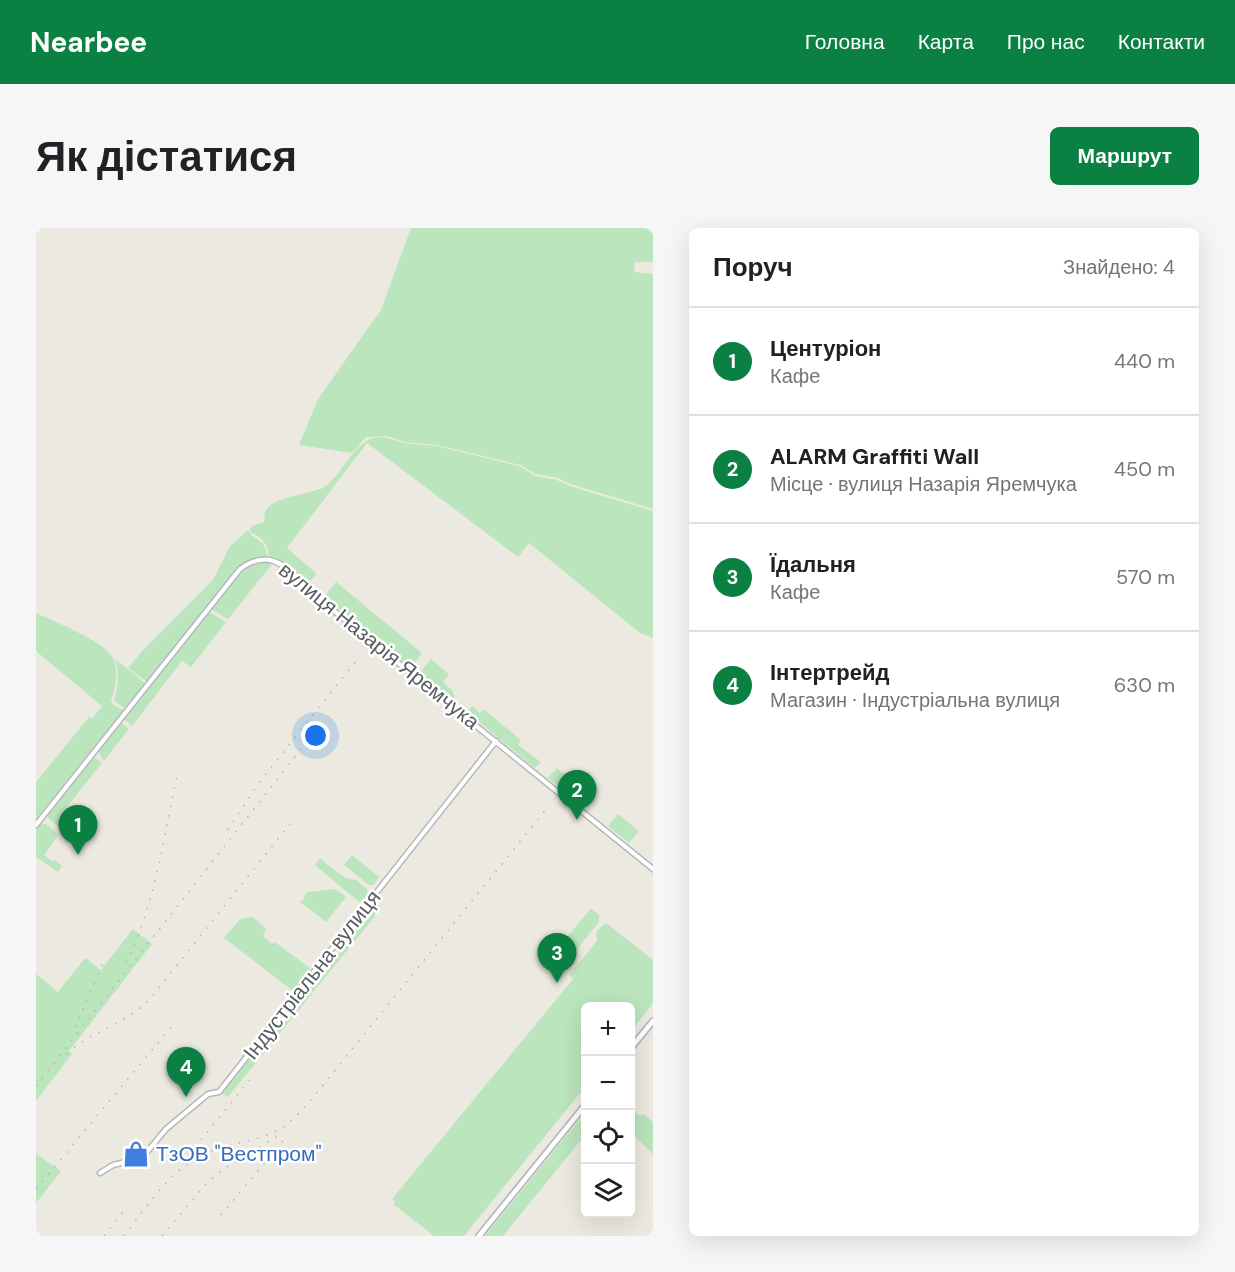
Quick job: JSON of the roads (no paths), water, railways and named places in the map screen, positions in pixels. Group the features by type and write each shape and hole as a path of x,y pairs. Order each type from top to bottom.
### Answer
{"street":[{"name":"вулиця Назарія Яремчука","path":"36,825 240,569 246,564 268,559 284,565 334,611 653,869"},
{"name":"Індустріальна вулиця","path":"100,1173 113,1165 142,1158 165,1129 208,1094 219,1092 496,741"},
{"path":"635,1043 653,1021"},
{"path":"479,1236 581,1109"}],"railway":[{"path":"228,830 258,784 356,661"},
{"path":"36,1086 301,749"},
{"path":"126,962 136,941 151,895 177,775"},
{"path":"124,1236 157,1194 185,1165 216,1149 269,1134 289,1123 298,1114 548,807"},
{"path":"67,1054 149,1000 290,824"},
{"path":"75,1027 104,961"},
{"path":"36,1189 173,1025"},
{"path":"183,1162 253,1076"},
{"path":"162,1236 207,1183 224,1169 281,1134"},
{"path":"221,1215 287,1136"},
{"path":"104,1236 127,1207"}],"place":[{"name":"ALARM Graffiti Wall","path":"577,820"},
{"name":"Центуріон","path":"78,855"},
{"name":"Їдальня","path":"557,983"},
{"name":"Інтертрейд","path":"186,1097"},
{"name":"ТзОВ \"Вестпром\"","path":"136,1154"}]}
